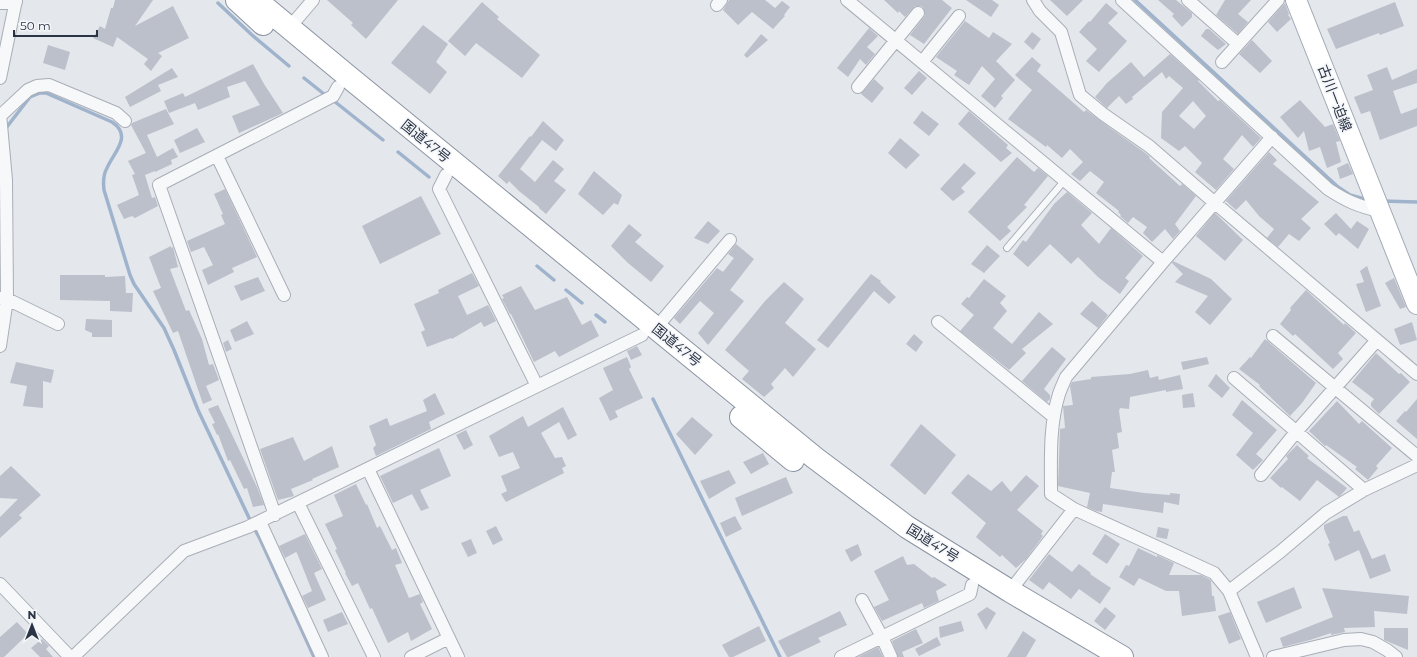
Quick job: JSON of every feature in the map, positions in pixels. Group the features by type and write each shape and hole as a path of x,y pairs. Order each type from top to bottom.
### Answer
{"highway":[{"name":"国道47号","path":"237,0 338,87 446,175 649,332 894,518 1010,591 1122,657"},
{"name":"国道47号","path":"256,0 649,332 768,440 870,519 972,585 1093,657"}],"main road":[{"name":"古川一迫線","path":"1296,0 1417,304"}],"street":[{"path":"289,28 313,0"},
{"path":"848,0 1163,262"},
{"path":"1033,0 1040,11 1061,32 1080,95 1103,114 1149,146 1417,374"},
{"path":"1122,0 1328,188 1342,198 1358,206 1377,205"},
{"path":"1188,0 1238,44"},
{"path":"1222,62 1278,0"},
{"path":"0,3 16,1 0,78"},
{"path":"858,87 918,12"},
{"path":"922,62 959,16"},
{"path":"0,346 3,298 6,180 2,148 1,122 28,90 37,86 49,85 116,113 125,121"},
{"path":"275,515 159,185 333,96 338,87"},
{"path":"1257,657 1229,591 1220,578 1205,568 1074,509 1051,494 1051,459 1054,417 1059,394 1066,376 1272,137"},
{"path":"217,156 284,295"},
{"path":"446,175 439,189 538,386"},
{"path":"74,657 184,551 275,515 649,332 730,240"},
{"path":"3,298 58,324"},
{"path":"938,322 1054,417"},
{"path":"1273,336 1417,456"},
{"path":"1261,475 1334,387 1377,340"},
{"path":"1234,378 1364,490"},
{"path":"1229,591 1326,514 1364,490 1417,465"},
{"path":"368,470 458,657"},
{"path":"298,503 374,657"},
{"path":"1010,591 1074,509"},
{"path":"255,524 322,657"},
{"path":"0,584 70,657"},
{"path":"841,657 970,594 972,585"},
{"path":"862,600 891,657"},
{"path":"411,657 449,638"},
{"path":"1273,657 1344,640 1360,639 1373,642 1396,657"}],"lane":[{"path":"1007,248 1065,180"}],"building":[{"path":"115,0 153,0 135,26 173,6 189,38 158,53 162,56 151,71 144,64 148,59 117,37 113,47 93,38 100,26 105,29"},
{"path":"327,0 398,0 366,39 351,25 353,23"},
{"path":"729,0 765,0 775,8 782,1 790,7 784,15 785,16 773,29 752,12 738,25 723,10"},
{"path":"884,0 942,0 952,8 924,44 910,35 924,17 925,14 923,7 915,6 905,17 899,11 898,13"},
{"path":"966,0 992,0 999,5 991,17"},
{"path":"1050,0 1083,0 1067,16"},
{"path":"1158,0 1176,0 1192,13 1192,17 1182,27 1172,16 1174,14"},
{"path":"1225,0 1251,0 1238,14 1248,22 1238,34 1216,15"},
{"path":"482,2 499,17 497,19 540,55 522,78 476,43 465,56 448,41"},
{"path":"1395,2 1404,26 1380,35 1379,33 1336,49 1327,29"},
{"path":"1106,3 1118,13 1108,23 1127,41 1099,72 1086,61 1097,49 1079,32 1089,21 1090,22"},
{"path":"1285,3 1289,14 1288,15 1291,19 1277,32 1268,22"},
{"path":"965,21 989,38 993,32 1012,44 996,61 1015,80 1001,96 1003,98 995,108 981,96 995,79 982,66 969,85 954,75 957,71 936,57"},
{"path":"423,25 448,44 436,62 447,72 430,94 391,63"},
{"path":"869,28 878,36 867,47 875,54 866,65 860,59 848,77 837,68"},
{"path":"1206,29 1209,29 1226,44 1218,50 1201,36"},
{"path":"1032,32 1041,39 1033,50 1024,42"},
{"path":"761,34 768,40 747,58 744,55"},
{"path":"1252,40 1272,61 1260,73 1239,54"},
{"path":"48,45 70,52 65,70 43,63"},
{"path":"1170,54 1199,80 1198,81 1218,101 1220,100 1261,138 1253,147 1242,135 1223,159 1234,169 1216,190 1195,172 1202,163 1185,146 1179,151 1161,138 1162,112 1183,88 1169,76 1166,79 1162,72 1132,97 1133,99 1126,104 1119,96 1107,108 1095,97 1107,83 1131,62 1144,77","holes":["1193,101 1206,116 1194,129 1179,116"]},
{"path":"1032,57 1041,65 1037,71 1084,112 1086,110 1144,152 1180,186 1182,184 1196,196 1175,224 1180,231 1173,239 1165,229 1152,242 1143,233 1147,227 1133,217 1128,223 1120,216 1119,211 1096,193 1104,182 1090,171 1080,181 1071,174 1083,162 1070,149 1062,158 1047,145 1046,147 1008,119 1032,90 1015,75"},
{"path":"253,64 283,113 239,133 232,116 260,105 245,81 227,87 230,97 198,110 195,103 169,113 164,101 183,93 185,97"},
{"path":"1387,67 1392,80 1417,69 1417,83 1393,91 1401,114 1417,108 1417,126 1380,140 1370,111 1361,114 1354,97 1373,90 1367,75"},
{"path":"172,68 178,77 158,85 161,91 130,107 125,97"},
{"path":"919,71 927,78 912,95 904,88"},
{"path":"874,79 884,88 872,103 861,94"},
{"path":"1300,100 1325,127 1333,124 1340,141 1336,142 1341,162 1327,168 1320,147 1309,151 1304,131 1298,138 1280,117"},
{"path":"166,109 174,124 147,135 157,157 173,148 178,157 171,160 172,164 145,175 152,198 155,197 158,206 135,218 132,216 124,219 117,205 139,195 132,175 135,174 128,161 146,153 131,125 132,123"},
{"path":"922,111 939,124 929,136 913,123"},
{"path":"969,111 1008,145 1006,148 1012,153 1001,162 958,124"},
{"path":"543,121 564,140 556,151 542,140 520,169 535,182 553,160 564,169 554,181 566,190 546,214 509,181 507,184 498,176"},
{"path":"197,128 205,142 180,153 174,140"},
{"path":"900,138 920,155 906,169 888,153"},
{"path":"1269,152 1277,160 1273,164 1319,202 1301,219 1311,228 1299,241 1289,234 1278,247 1267,238 1274,229 1259,216 1246,200 1236,210 1226,201"},
{"path":"1017,157 1034,172 1038,168 1048,176 1024,205 1027,207 1007,227 1011,231 1000,241 968,212"},
{"path":"964,163 976,173 961,188 965,192 953,201 940,189"},
{"path":"1348,163 1353,174 1340,179 1337,168"},
{"path":"594,171 622,195 618,205 614,203 603,215 578,194"},
{"path":"225,189 257,257 232,268 234,272 208,285 202,270 213,265 204,247 191,252 187,241 225,224 221,215 223,214 214,194"},
{"path":"1067,192 1092,213 1081,225 1099,244 1111,228 1143,256 1125,278 1129,281 1120,294 1098,277 1078,257 1071,264 1050,244 1028,267 1013,254 1023,240 1026,242 1054,204"},
{"path":"421,196 441,234 380,264 362,226"},
{"path":"1215,213 1243,240 1225,261 1196,236"},
{"path":"1336,213 1351,229 1357,221 1369,229 1358,249 1339,233 1336,236 1324,224"},
{"path":"708,221 720,231 708,244 694,238"},
{"path":"629,224 642,235 635,242 664,266 651,282 628,263 611,246"},
{"path":"736,244 754,259 730,290 744,301 708,345 698,333 714,313 700,301 680,324 674,318 717,268 723,272 734,258 728,254"},
{"path":"987,245 1000,256 984,273 971,264"},
{"path":"171,246 171,248 173,247 178,267 170,269 186,311 189,310 202,339 209,365 213,364 219,380 206,386 212,400 203,404 178,331 173,333 153,291 161,288 149,257"},
{"path":"1173,261 1211,279 1232,299 1210,325 1195,312 1208,296 1175,282 1183,274 1172,263"},
{"path":"1367,266 1381,306 1366,312 1356,284 1364,282 1360,271"},
{"path":"472,273 479,286 458,296 467,315 488,305 496,321 484,327 481,322 452,339 451,338 427,347 421,332 425,330 414,304 439,293 438,290"},
{"path":"871,274 881,281 880,282 896,297 889,304 874,291 828,348 817,340"},
{"path":"60,275 105,275 105,277 125,276 126,293 133,293 132,312 110,311 110,301 60,300"},
{"path":"258,277 265,291 241,301 234,286"},
{"path":"1394,278 1406,307 1400,309 1385,283"},
{"path":"984,279 1006,296 1000,303 1007,311 993,328 1012,344 1039,312 1053,324 1022,349 1026,353 1009,370 960,331 974,315 961,304 967,297 969,298"},
{"path":"784,282 804,299 785,323 816,349 793,377 785,368 771,384 774,388 764,397 742,379 749,371 725,350 765,301"},
{"path":"521,286 535,310 567,297 582,325 591,320 599,336 559,357 555,351 534,362 511,314 502,299 504,298 502,295"},
{"path":"1306,290 1344,325 1345,323 1356,333 1338,353 1343,359 1333,369 1295,334 1293,336 1280,324 1291,310 1290,308"},
{"path":"1092,301 1108,315 1098,328 1080,314"},
{"path":"86,319 112,320 112,337 92,337 92,333 85,330"},
{"path":"247,321 254,334 235,342 230,330"},
{"path":"1412,322 1417,340 1400,345 1394,329"},
{"path":"914,334 923,342 916,352 906,344"},
{"path":"1265,339 1316,383 1302,403 1290,416 1259,386 1260,385 1239,369 1250,357 1251,358"},
{"path":"228,340 232,349 226,352 223,343"},
{"path":"637,346 642,355 631,360 627,351"},
{"path":"1052,347 1066,359 1044,389 1050,395 1050,399 1047,402 1022,381"},
{"path":"1376,353 1410,382 1379,414 1371,406 1374,399 1352,382"},
{"path":"627,357 631,367 629,369 643,398 615,411 618,417 610,421 599,398 613,390 603,368"},
{"path":"1207,357 1209,364 1183,370 1181,362"},
{"path":"16,362 54,370 51,383 43,381 43,408 23,406 27,386 10,383"},
{"path":"1148,370 1150,378 1158,376 1159,380 1180,375 1183,389 1166,392 1166,390 1130,397 1129,409 1120,408 1119,411 1122,432 1117,433 1119,448 1112,450 1115,472 1112,472 1110,488 1144,493 1170,495 1170,493 1180,494 1179,505 1164,502 1163,513 1103,504 1102,512 1096,511 1087,507 1090,493 1058,486 1060,429 1065,428 1063,406 1073,405 1070,386 1072,382 1091,379 1091,377 1130,374"},
{"path":"1216,374 1230,388 1222,398 1208,386"},
{"path":"435,393 445,414 429,422 431,429 376,456 373,448 376,445 369,426 387,418 390,426 427,411 423,400"},
{"path":"1193,393 1195,407 1183,408 1182,395"},
{"path":"1417,399 1417,439 1396,421"},
{"path":"1242,400 1277,430 1256,454 1263,460 1253,470 1236,455 1253,433 1232,415"},
{"path":"1337,401 1359,424 1362,421 1392,448 1376,466 1378,468 1368,480 1355,469 1357,467 1326,445 1325,446 1309,431"},
{"path":"218,405 264,505 253,507 247,488 244,489 230,460 228,461 218,434 217,435 212,424 215,423 208,409"},
{"path":"563,407 577,435 568,440 559,422 541,433 555,458 562,457 566,466 562,468 564,473 506,502 501,494 507,491 501,476 520,468 513,452 499,457 489,436 523,416 528,427"},
{"path":"692,417 713,435 695,455 676,434"},
{"path":"921,424 956,455 925,495 890,465"},
{"path":"466,430 473,445 464,450 456,435"},
{"path":"293,437 304,461 332,446 339,467 291,489 294,496 278,500 260,449"},
{"path":"1297,445 1309,456 1307,458 1347,488 1339,497 1317,480 1300,501 1282,487 1281,488 1270,478 1288,459 1286,456"},
{"path":"439,448 451,476 420,490 429,508 421,511 412,494 393,503 380,476"},
{"path":"763,453 769,464 751,474 743,462"},
{"path":"11,466 41,495 19,515 22,518 0,538 0,517 18,499 0,498 0,476"},
{"path":"729,470 736,483 709,499 700,481"},
{"path":"968,474 991,491 1002,481 1011,492 1026,475 1039,486 1017,510 1043,531 1041,534 1043,536 1026,559 1016,568 1002,555 1000,557 976,537 986,523 951,493"},
{"path":"786,477 793,493 742,516 735,498"},
{"path":"356,484 366,505 367,504 377,528 380,526 392,550 396,548 402,563 395,565 409,598 420,594 423,602 420,604 432,629 411,641 408,632 388,643 372,608 370,609 358,583 352,586 345,573 335,550 337,549 325,524 343,516 334,495"},
{"path":"735,516 742,529 726,537 720,523"},
{"path":"1343,516 1347,516 1354,532 1359,530 1372,559 1385,554 1391,571 1370,579 1359,550 1335,561 1328,544 1330,543 1324,529 1324,525"},
{"path":"496,526 503,540 493,545 486,531"},
{"path":"1158,527 1169,529 1167,539 1156,537"},
{"path":"305,534 322,569 314,573 326,600 308,608 302,596 312,591 297,553 296,552 285,558 279,546"},
{"path":"1105,534 1120,544 1107,564 1092,554"},
{"path":"471,539 477,553 468,557 461,543"},
{"path":"858,544 862,555 851,562 845,550"},
{"path":"1138,548 1174,563 1169,575 1201,575 1209,579 1211,581 1212,596 1214,596 1216,611 1182,616 1179,591 1166,591 1139,578 1134,586 1119,577 1126,565 1129,566"},
{"path":"1049,554 1072,572 1079,564 1091,573 1090,574 1111,588 1100,604 1079,589 1071,599 1049,582 1043,590 1029,580"},
{"path":"903,556 907,565 914,564 932,578 934,577 947,585 936,591 939,601 924,608 922,603 882,621 874,607 889,600 874,571"},
{"path":"1294,587 1302,608 1266,623 1257,602"},
{"path":"1322,588 1409,596 1407,614 1374,611 1375,627 1344,628 1345,632 1331,635 1331,633 1283,647 1280,638 1333,617"},
{"path":"987,607 996,613 986,630 977,614"},
{"path":"1105,607 1116,616 1105,630 1094,621"},
{"path":"840,611 847,625 818,638 821,642 787,657 778,641"},
{"path":"342,612 348,624 328,632 323,620"},
{"path":"1230,612 1241,639 1229,644 1218,616"},
{"path":"961,621 964,631 940,638 939,627"},
{"path":"17,622 28,634 4,657 0,657 0,637"},
{"path":"759,626 766,641 733,657 729,657 722,645"},
{"path":"1384,628 1408,628 1408,650 1384,640"},
{"path":"916,629 923,643 902,652 904,657 898,657 892,641"},
{"path":"1023,631 1036,640 1026,657 1007,657"},
{"path":"937,637 941,645 919,656 915,649"},
{"path":"42,639 49,646 46,649 53,657 40,657 31,648"},
{"path":"878,647 883,657 858,657"}],"waterway":[{"path":"1135,0 1338,187 1350,195 1368,200"},
{"path":"218,3 252,35 289,66"},
{"path":"304,78 324,94"},
{"path":"3,128 6,128 30,97 40,93 46,93 112,122 118,127 121,133 120,144 105,173 104,190 130,275 134,284 164,328 198,410 260,539 314,657"},
{"path":"334,101 383,140"},
{"path":"398,152 429,177"},
{"path":"1382,201 1417,202"},
{"path":"537,266 554,280"},
{"path":"566,290 582,303"},
{"path":"596,315 605,322"},
{"path":"653,399 780,657"}]}
